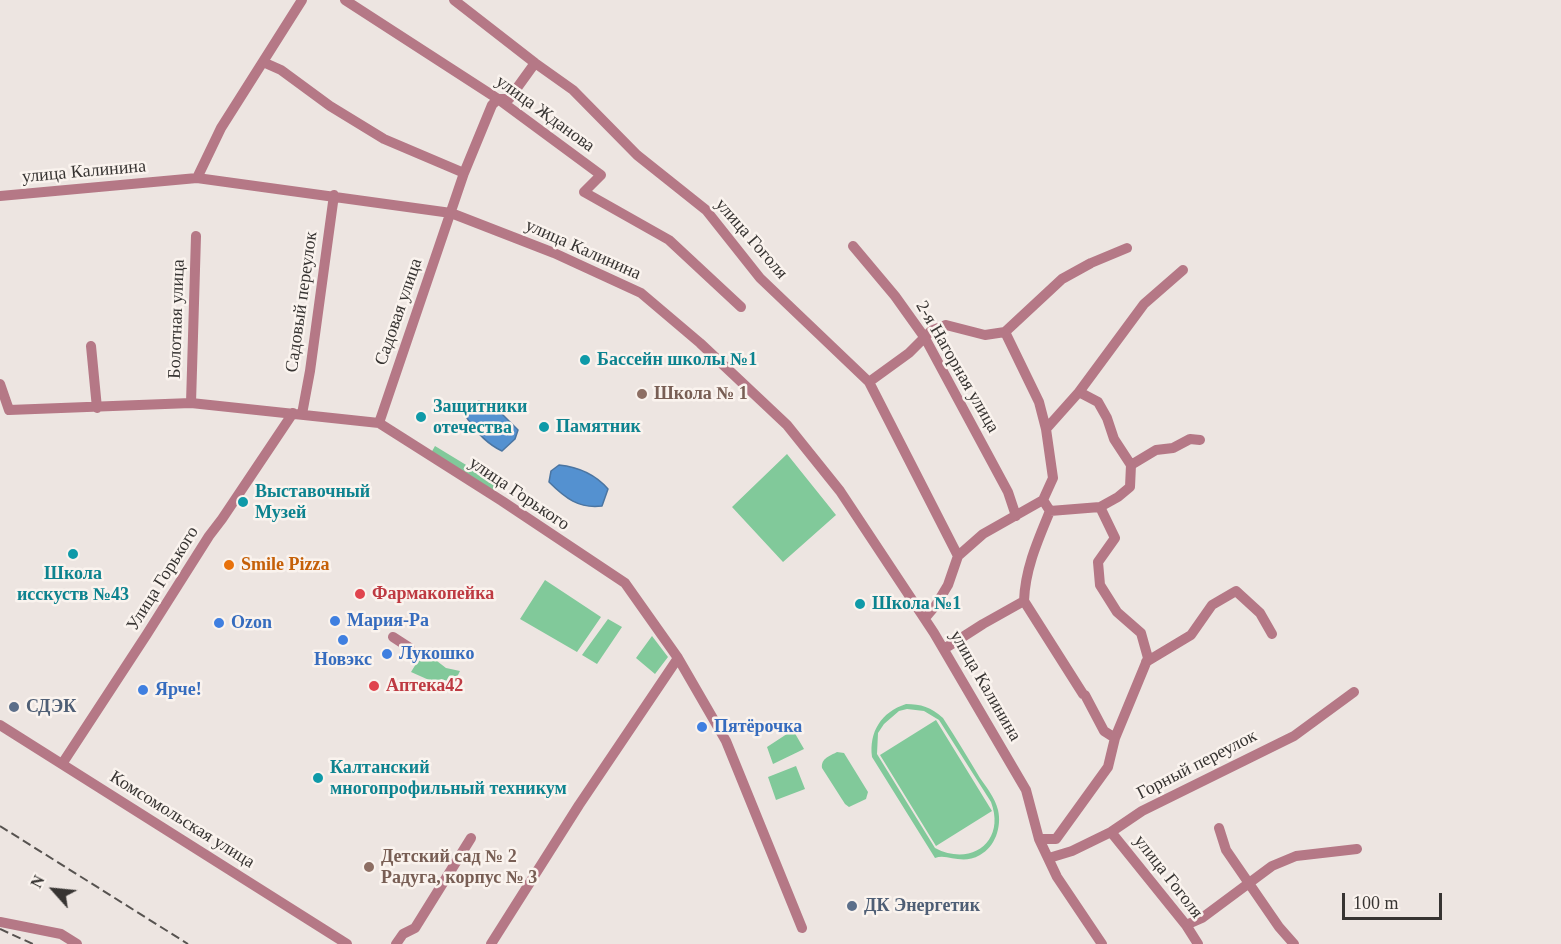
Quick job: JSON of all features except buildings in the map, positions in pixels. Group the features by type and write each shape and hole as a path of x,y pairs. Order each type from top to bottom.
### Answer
{"street":[{"path":"197,178 221,128 302,0"},
{"name":"улица Жданова","path":"345,0 498,99 601,175 584,192 669,240 741,307"},
{"name":"улица Гоголя","path":"454,0 573,90 637,155 706,210 760,278 869,382 958,556"},
{"path":"262,62 281,70 330,106 384,139 464,173"},
{"path":"498,99 509,99 535,63"},
{"name":"Садовая улица","path":"379,423 464,173 492,105 498,99"},
{"name":"улица Калинина","path":"0,196 197,178 334,195 451,213 554,253 641,293 700,343 794,434 840,491 925,618 1026,790 1039,839 1056,877 1102,944"},
{"name":"Садовый переулок","path":"297,413 315,338 334,195"},
{"name":"Болотная улица","path":"191,403 196,236"},
{"name":"2-я Нагорная улица","path":"853,246 895,296 925,338 1008,492 1016,516"},
{"path":"869,382 909,353 931,331 946,325 985,335 1005,332 1062,279 1091,263 1127,248"},
{"path":"1046,429 1079,392 1144,304 1184,270"},
{"path":"925,618 948,585 958,556 983,534 1043,500 1053,478 1046,429 1039,402 1005,332"},
{"path":"91,345 97,408"},
{"name":"улица Горького","path":"0,384 9,410 191,403 379,423 625,583 678,658 726,741 802,928"},
{"path":"1050,511 1100,507 1130,487 1131,465 1114,439 1107,418 1098,402 1079,392"},
{"name":"Улица Горького","path":"62,764 209,536 297,413"},
{"path":"1131,465 1156,450 1173,448 1190,439 1200,440"},
{"path":"1043,500 1050,511"},
{"path":"1039,839 1056,839 1108,767 1114,738 1148,658 1141,633 1117,612 1100,585 1098,561 1115,538 1100,507"},
{"path":"1050,511 1033,554 1025,584 1024,601 1084,694 1104,731 1114,738"},
{"path":"1146,662 1191,635 1212,605 1236,591 1260,613 1272,634"},
{"path":"944,649 982,624 1024,601"},
{"path":"393,637 410,648"},
{"path":"490,944 579,805 678,658"},
{"name":"Горный переулок","path":"1049,858 1072,851 1111,832 1142,811 1294,736 1354,692"},
{"name":"Комсомольская улица","path":"0,725 346,944"},
{"path":"1219,828 1226,850 1293,944"},
{"name":"улица Гоголя","path":"1111,832 1186,925 1198,944"},
{"path":"396,944 403,934 415,928 471,838"},
{"path":"1186,925 1202,918 1272,866 1296,856 1357,849"},
{"path":"0,922 61,934 77,944"}],"green space":[{"path":"435,446 499,485 494,492 431,453"},
{"path":"787,454 836,515 783,562 732,507"},
{"path":"545,580 601,617 577,652 520,619"},
{"path":"608,619 622,627 597,664 582,655"},
{"path":"652,636 668,657 655,674 636,658"},
{"path":"424,651 446,668 460,671 454,683 441,679 438,684 411,672"},
{"path":"906,704 921,706 934,711 943,718 993,797 999,816 998,830 990,847 980,855 967,859 935,858 872,757 875,731 883,718","holes":["907,709 924,711 939,720 991,802 994,829 982,847 972,852 948,853 935,848 877,754 878,733 884,724 899,711"]},
{"path":"936,720 992,811 936,846 880,755"},
{"path":"793,730 804,749 773,764 767,747"},
{"path":"837,752 844,753 868,792 866,799 849,807 822,768 824,760"},
{"path":"796,766 805,789 776,800 768,777"}],"water":[{"path":"478,401 492,404 518,430 515,439 502,451 482,437 467,418 470,407"},
{"path":"559,465 573,467 598,479 608,489 602,506 579,504 555,488 549,482 551,471"}],"railway":[{"path":"0,826 188,944"},
{"path":"0,929 33,944"}],"place":[{"name":"Бассейн школы №1","path":"585,360"},
{"name":"Школа № 1","path":"642,394"},
{"name":"Защитники отечества","path":"421,417"},
{"name":"Памятник","path":"544,427"},
{"name":"Выставочный Музей","path":"243,502"},
{"name":"Школа исскуств №43","path":"73,554"},
{"name":"Smile Pizza","path":"229,565"},
{"name":"Фармакопейка","path":"360,594"},
{"name":"Школа №1","path":"860,604"},
{"name":"Мария-Ра","path":"335,621"},
{"name":"Ozon","path":"219,623"},
{"name":"Новэкс","path":"343,640"},
{"name":"Лукошко","path":"387,654"},
{"name":"Аптека42","path":"374,686"},
{"name":"Ярче!","path":"143,690"},
{"name":"СДЭК","path":"14,707"},
{"name":"Пятёрочка","path":"702,727"},
{"name":"Калтанский многопрофильный техникум","path":"318,778"},
{"name":"Детский сад № 2 Радуга, корпус № 3","path":"369,867"},
{"name":"ДК Энергетик","path":"852,906"}]}
